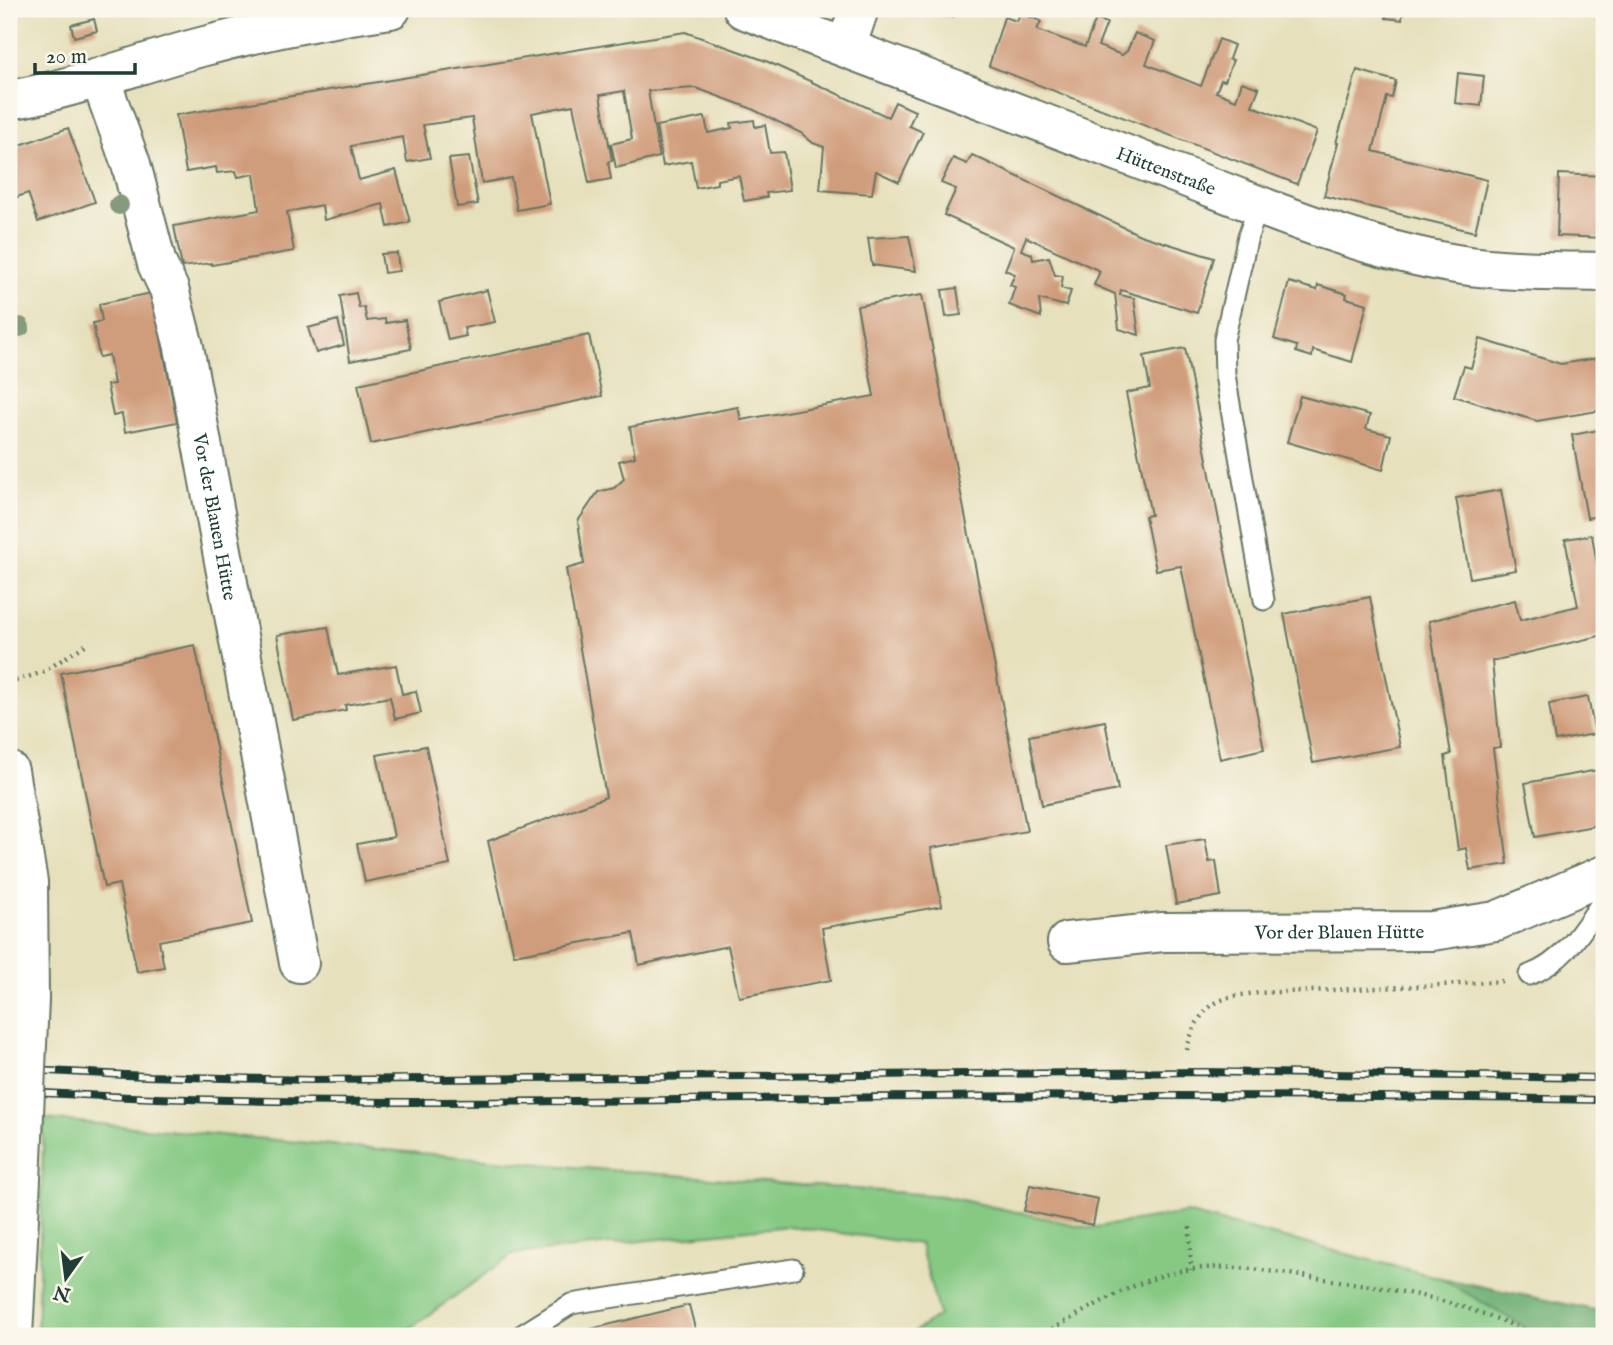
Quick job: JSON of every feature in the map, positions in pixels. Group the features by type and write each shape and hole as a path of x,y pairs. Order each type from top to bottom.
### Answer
{"street":[{"path":"9,100 100,78 198,47 269,19 391,9"},
{"name":"Hüttenstraße","path":"743,9 1259,205 1363,240 1438,261 1488,268 1604,272"},
{"path":"846,47 859,9"},
{"name":"Vor der Blauen Hütte","path":"100,78 131,164 157,264 169,289 184,346 299,963"},
{"path":"9,771 28,882 29,999 13,1336"},
{"name":"Vor der Blauen Hütte","path":"1067,942 1163,932 1432,931 1504,918 1604,875"}],"lane":[{"path":"1259,205 1248,236 1224,341 1225,375 1264,600"},
{"path":"1529,975 1563,956 1604,899"},
{"path":"520,1336 571,1304 793,1269"}],"path":[{"path":"9,682 43,672 88,643"},
{"path":"1187,1050 1192,1034 1203,1015 1214,1004 1230,998 1489,982 1529,975"},
{"path":"1190,1227 1191,1270"},
{"path":"1040,1336 1135,1286 1191,1270 1221,1268 1269,1271 1403,1293 1474,1310 1540,1336"}],"green space":[{"path":"44,1119 585,1168 943,1196 1090,1228 1186,1213 1441,1278 1540,1336 908,1336 939,1315 920,1244 789,1226 514,1254 399,1336 37,1336"},
{"path":"1441,1278 1604,1312 1604,1336 1540,1336"}],"building":[{"path":"898,9 953,9 953,17 898,13"},
{"path":"1358,9 1403,9 1402,20 1386,18 1386,14 1358,14"},
{"path":"1020,13 1041,21 1037,30 1085,47 1096,19 1107,23 1098,46 1122,55 1127,51 1135,33 1155,41 1146,64 1201,86 1219,39 1234,45 1229,59 1233,60 1225,81 1221,80 1216,92 1236,100 1242,82 1259,88 1252,106 1317,131 1297,184 989,66 1004,17 1017,21"},
{"path":"94,19 97,31 74,37 71,25"},
{"path":"685,32 766,61 888,117 895,102 915,111 909,126 923,132 899,182 876,171 872,194 820,190 824,147 750,108 696,88 648,91 659,157 616,168 611,144 632,139 624,91 600,95 612,160 608,162 611,179 589,183 573,105 532,113 550,204 517,210 511,178 482,183 472,118 423,125 430,158 407,162 403,137 351,146 359,180 396,170 410,222 388,227 383,204 324,220 322,205 287,212 294,251 212,265 182,267 174,226 259,210 254,174 238,177 236,171 217,173 216,167 186,172 176,115"},
{"path":"1357,70 1396,81 1392,98 1387,97 1373,151 1487,180 1475,232 1324,196"},
{"path":"1458,73 1484,76 1481,106 1455,103"},
{"path":"705,117 708,133 732,128 731,123 754,120 755,127 765,125 770,153 784,152 790,190 766,193 767,197 744,201 739,176 696,188 691,161 663,166 656,126"},
{"path":"68,128 95,202 38,222 28,193 9,200 9,149"},
{"path":"972,155 1140,235 1214,258 1197,313 1121,290 1120,295 1134,298 1139,335 1119,329 1115,294 1094,285 1100,271 1026,237 1021,250 1032,254 1033,260 1049,257 1055,275 1063,276 1061,288 1071,291 1066,306 1039,299 1041,317 1009,305 1015,287 1010,285 1015,274 1005,270 1014,247 944,215 956,189 941,183 953,158 967,164"},
{"path":"469,157 478,204 457,207 449,159"},
{"path":"1559,174 1604,176 1604,238 1557,236"},
{"path":"909,236 916,271 872,265 868,238"},
{"path":"397,253 399,271 384,273 381,254"},
{"path":"1289,282 1317,290 1318,285 1367,304 1352,362 1313,350 1312,357 1296,352 1297,346 1274,339"},
{"path":"957,288 961,315 946,317 942,290"},
{"path":"487,290 495,322 464,328 466,336 448,340 439,302"},
{"path":"152,293 177,422 125,432 122,414 113,416 107,385 114,384 109,355 99,357 93,323 102,321 99,304"},
{"path":"356,293 359,308 364,307 367,321 385,319 386,323 405,320 411,349 350,361 340,296"},
{"path":"922,295 1027,831 931,848 942,906 822,928 831,980 739,997 728,946 639,965 633,933 514,955 488,841 606,797 566,569 584,564 578,521 598,492 614,488 624,479 619,461 635,457 630,427 738,407 741,420 874,396 857,306"},
{"path":"338,320 344,345 316,353 308,328"},
{"path":"589,335 602,396 371,444 358,384"},
{"path":"1480,339 1561,364 1604,357 1604,410 1537,421 1454,396 1464,366 1471,368"},
{"path":"1185,348 1264,749 1220,759 1181,566 1156,570 1145,516 1151,515 1126,393 1150,388 1144,356"},
{"path":"1300,396 1370,415 1366,429 1391,435 1383,470 1287,442"},
{"path":"1604,429 1604,515 1587,518 1572,435"},
{"path":"1501,490 1516,570 1470,578 1456,498"},
{"path":"1592,535 1604,604 1604,635 1492,661 1500,747 1493,748 1508,864 1470,870 1466,848 1458,850 1445,756 1451,754 1429,621 1515,600 1520,620 1578,606 1565,539"},
{"path":"1370,597 1400,747 1313,763 1284,614"},
{"path":"328,627 338,675 396,665 402,694 416,691 421,713 395,719 390,697 345,705 346,710 293,720 277,635"},
{"path":"195,645 252,923 159,941 164,967 137,972 119,884 104,887 61,673"},
{"path":"1588,697 1595,734 1555,741 1549,704"},
{"path":"1105,721 1118,790 1042,805 1029,736"},
{"path":"426,746 450,865 365,882 357,844 394,837 377,755"},
{"path":"1604,769 1604,824 1535,837 1525,783"},
{"path":"1205,839 1209,862 1216,861 1221,896 1176,904 1166,845"},
{"path":"1030,1185 1098,1199 1093,1225 1024,1211"},
{"path":"689,1305 697,1336 593,1336 591,1329"}],"railway":[{"path":"9,1069 310,1080 1203,1072 1604,1078"},
{"path":"9,1091 213,1100 315,1101 520,1102 1118,1096 1604,1100"}]}
